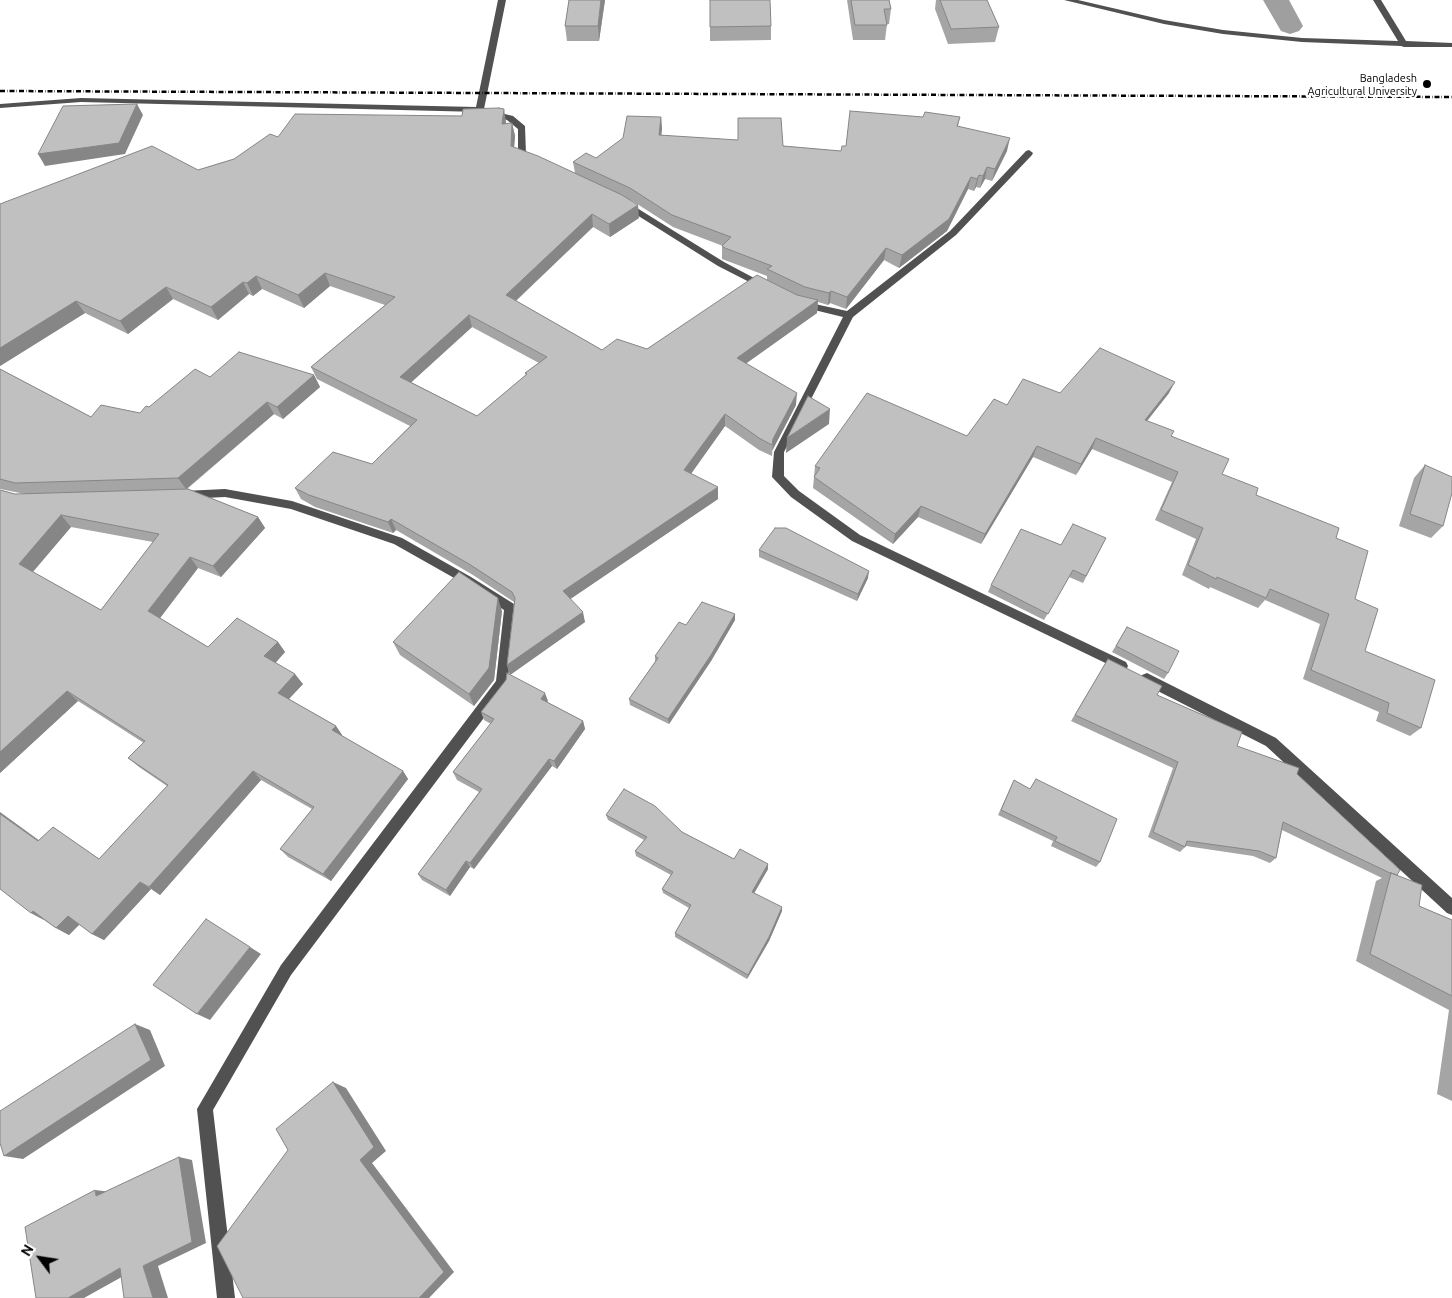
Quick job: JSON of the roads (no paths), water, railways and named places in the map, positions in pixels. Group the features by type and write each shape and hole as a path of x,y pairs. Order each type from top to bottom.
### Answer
{"street":[{"path":"480,110 502,0"},
{"path":"1068,0 1164,22 1223,32 1302,40 1404,45 1452,45"},
{"path":"1377,0 1404,45"},
{"path":"0,106 81,100 480,110 510,118 522,128 522,155 547,168"},
{"path":"1029,153 953,233 849,315 779,452 778,478 795,494 856,538 1134,672 1271,742 1452,908"},
{"path":"610,196 627,204 721,264 774,291"},
{"path":"792,300 800,304 849,315"},
{"path":"168,496 225,493 292,505 398,542 466,580 510,608 502,682 286,970 205,1109 226,1298"}],"waterway":[{"path":"1276,0 1290,26"}],"railway":[{"path":"0,91 1452,97"}],"place":[{"name":"Bangladesh Agricultural University","path":"1427,84"}]}
